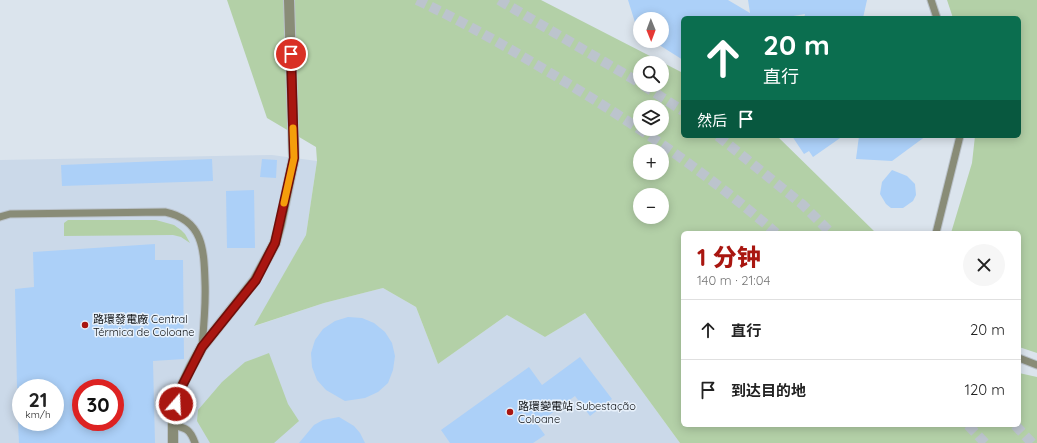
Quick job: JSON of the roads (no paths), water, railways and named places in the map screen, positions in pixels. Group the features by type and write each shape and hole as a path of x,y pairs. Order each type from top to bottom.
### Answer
{"street":[{"path":"173,443 173,417 180,390 202,347 256,280 275,243 280,225 294,158 289,0"}],"lane":[{"path":"931,0 936,16"},
{"path":"936,231 960,138"},
{"path":"0,217 10,214 165,212 186,220 199,236 204,249 206,306 202,347"},
{"path":"1021,359 1037,365"},
{"path":"173,425 186,428 192,435 195,443"}],"tunnel":[{"path":"417,0 499,43 607,108 694,167 774,231"},
{"path":"499,0 633,79"},
{"path":"654,92 681,110"},
{"path":"720,138 803,205 829,231"},
{"path":"970,427 985,443"},
{"path":"1017,427 1032,443"}],"place":[{"name":"路環發電廠 Central Térmica de Coloane","path":"85,325"},
{"name":"路環變電站 Subestação Coloane","path":"510,412"}]}
